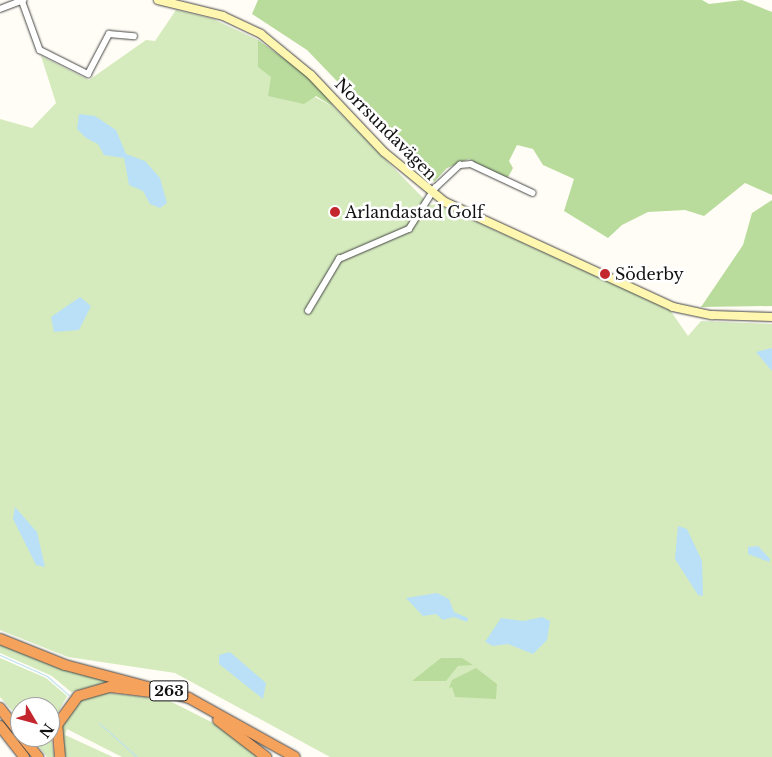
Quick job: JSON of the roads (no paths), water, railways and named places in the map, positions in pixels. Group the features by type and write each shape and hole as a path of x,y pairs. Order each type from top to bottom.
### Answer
{"highway":[{"name":"263","path":"0,639 65,665 169,691 225,716 295,757"},
{"path":"60,757 56,735 64,711 87,691 110,687 156,694 203,711 266,757"},
{"path":"0,708 10,721"},
{"path":"225,716 275,757"},
{"path":"0,726 24,757"},
{"path":"30,747 38,757"}],"street":[{"name":"Norrsundavägen","path":"158,0 223,16 261,34 311,75 384,152 433,194 515,237 673,307 712,315 772,317"},
{"path":"0,9 23,1 40,50 88,74 109,34 134,36"},
{"path":"308,311 339,259 397,238 416,221 448,173 471,164 533,193"}],"water":[{"path":"79,114 95,116 116,130 126,154 145,161 160,178 167,203 160,208 150,204 143,191 129,185 124,158 104,155 98,144 86,138 77,129"},
{"path":"80,297 91,306 79,330 54,332 51,317"},
{"path":"772,348 772,371 756,352"},
{"path":"15,507 37,532 45,567 36,565 13,519"},
{"path":"678,526 687,529 702,561 703,596 698,595 675,559"},
{"path":"758,546 770,559 769,562 748,554 748,547"},
{"path":"437,593 449,599 454,612 468,618 467,622 454,617 443,620 436,614 423,616 406,598"},
{"path":"542,617 550,621 547,640 533,654 508,644 493,646 485,642 501,618 524,621"},
{"path":"230,652 266,683 263,699 219,664 219,655"}],"waterway":[{"path":"0,655 47,676 69,695"},
{"path":"99,723 137,757"}],"place":[{"name":"Arlandastad Golf","path":"335,212"},
{"name":"Söderby","path":"605,274"}]}
